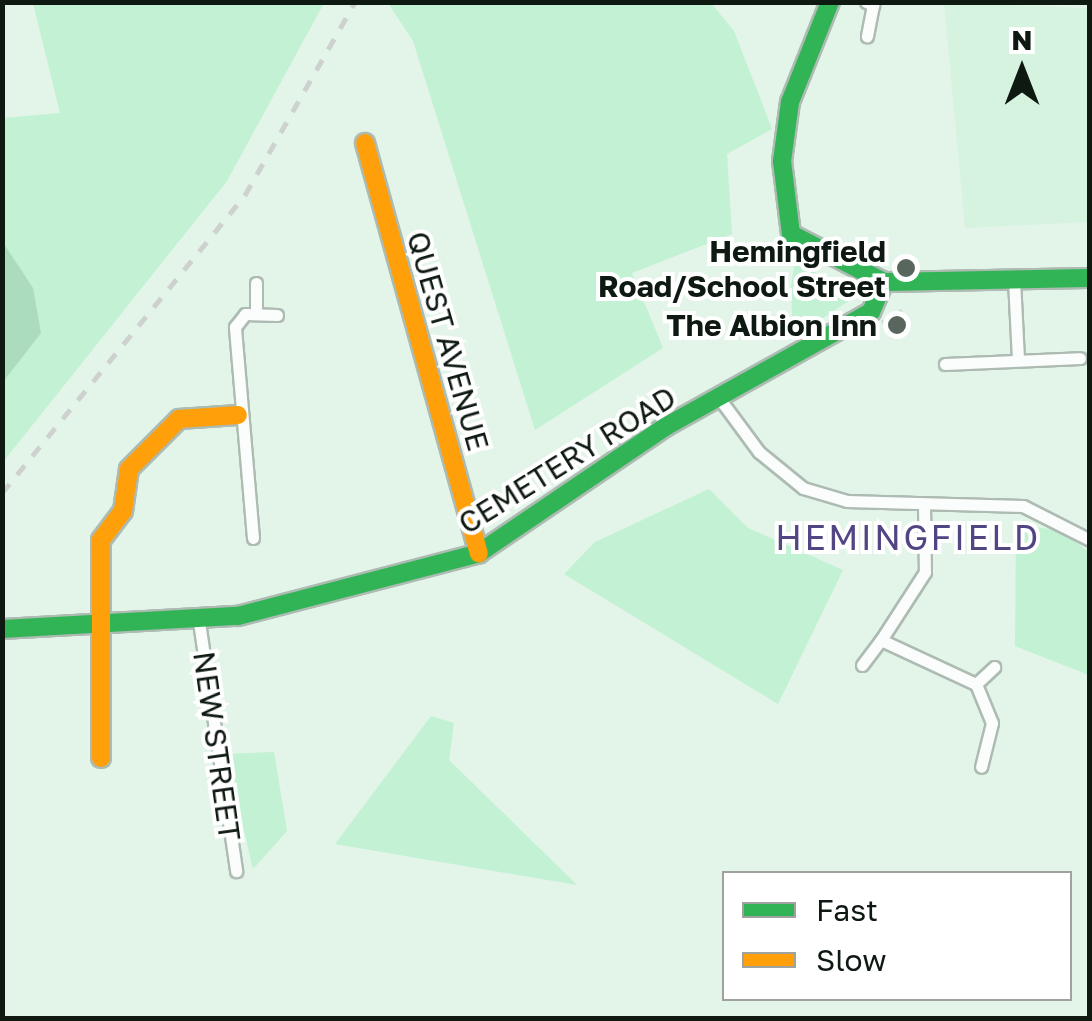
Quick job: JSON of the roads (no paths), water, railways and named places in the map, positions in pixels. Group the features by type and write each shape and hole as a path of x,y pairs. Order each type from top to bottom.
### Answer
{"street":[{"path":"830,2 790,102 782,161 791,234 884,282 1090,278"},
{"path":"866,2 873,5 866,36"},
{"name":"QUEST AVENUE","path":"365,144 478,552"},
{"path":"1014,280 1018,360"},
{"name":"CEMETERY ROAD","path":"2,629 100,622 199,622 308,601 478,552 719,398 871,312 884,282"},
{"path":"256,283 256,314"},
{"path":"254,538 238,415 235,327 239,316 277,314"},
{"path":"946,364 1080,358"},
{"path":"719,398 759,452 803,488 847,502 1023,506 1090,540"},
{"path":"101,758 101,540 123,512 129,469 179,419 238,415"},
{"path":"862,665 926,572 924,504"},
{"name":"NEW STREET","path":"199,622 236,871"},
{"path":"880,640 976,684 987,706 992,732 981,766"},
{"path":"976,684 994,667"}],"railway":[{"path":"2,493 245,195 355,2"}],"place":[{"name":"Hemingfield Road/School Street","path":"906,268"},
{"name":"The Albion Inn","path":"897,325"}],"district":[{"name":"HEMINGFIELD","path":"908,537"}]}
